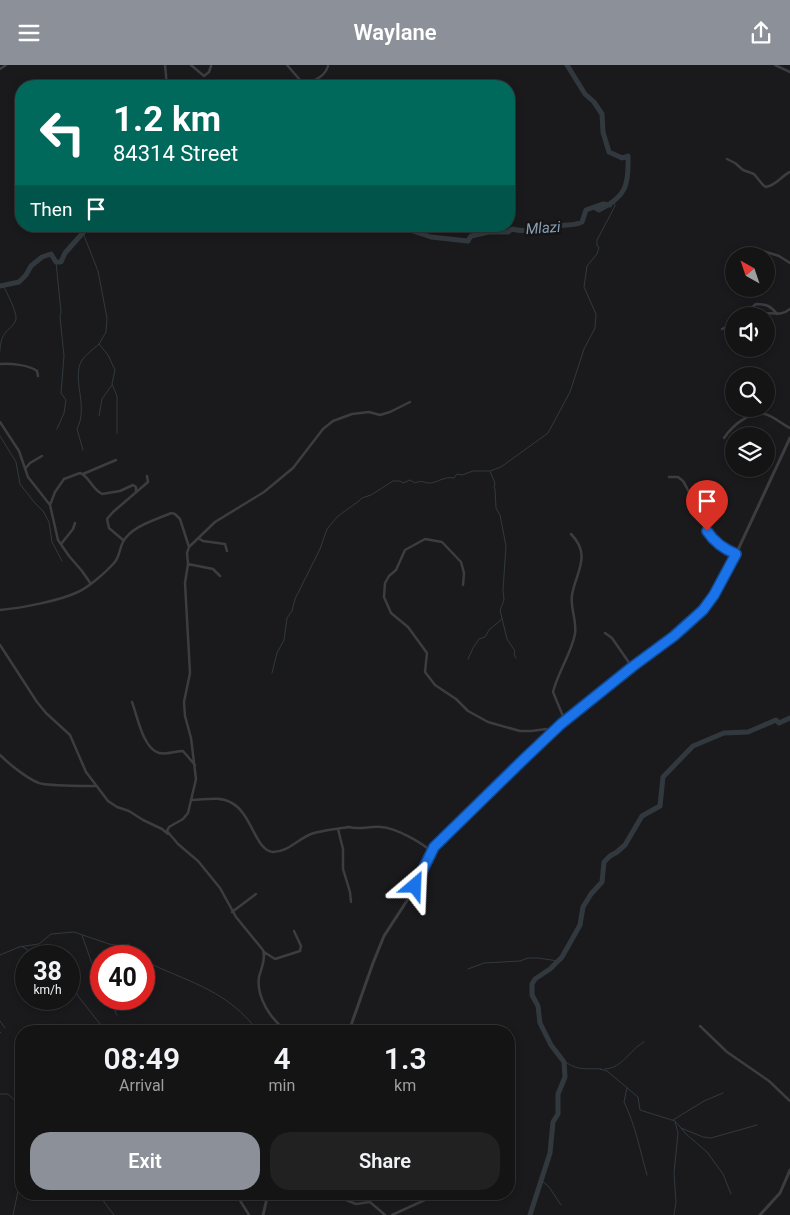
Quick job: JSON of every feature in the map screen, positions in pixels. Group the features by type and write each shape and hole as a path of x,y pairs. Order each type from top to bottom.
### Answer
{"street":[{"path":"0,69 6,65"},
{"path":"165,65 166,80"},
{"path":"191,65 204,76 212,66"},
{"path":"286,65 300,80"},
{"path":"775,65 790,72"},
{"path":"314,80 326,72 328,66"},
{"path":"727,159 743,170 754,174 766,187 775,184 790,172"},
{"path":"775,256 790,263"},
{"path":"752,307 756,304 765,304 770,307"},
{"path":"775,312 777,314 785,313 790,309"},
{"path":"0,364 10,363 31,367 37,371 38,375"},
{"path":"169,835 168,829 185,818 192,800 196,779 184,702 190,673 185,583 189,547 215,522 264,492 293,468 323,429 333,421 352,414 369,412 380,415 410,402"},
{"path":"724,438 731,427 758,414 764,414 790,429"},
{"path":"0,422 19,451 28,477 50,505 55,531 61,545 91,584"},
{"path":"352,1025 384,936 410,897 432,852 439,842 565,721 674,636 703,610 714,595 736,554 790,438"},
{"path":"25,469 29,464 42,456"},
{"path":"50,505 55,492 64,479 83,474 116,460"},
{"path":"83,474 93,487 102,494 120,491 133,485 136,487 136,492"},
{"path":"123,540 109,528 107,519 148,482 147,476"},
{"path":"669,477 678,477 684,481 711,537 727,550 736,554"},
{"path":"0,609 16,608 76,593 91,584 115,563 123,540 136,529 174,513 180,519 189,547"},
{"path":"61,545 73,529 75,523"},
{"path":"565,721 553,692 575,632 572,599 574,586 580,571 582,552 571,534"},
{"path":"198,538 203,541 225,544 227,551"},
{"path":"463,585 464,573 461,562 442,542 425,539 408,547 403,552 396,569 385,583 384,597 391,613 408,627 427,653 425,672 435,685 459,701 468,711 491,723 528,732 544,728 552,733"},
{"path":"188,564 213,569 220,576"},
{"path":"606,633 612,638 632,667"},
{"path":"0,645 37,702 70,735 82,765 95,786 108,801 116,807 129,811 162,829 198,861 220,888 232,912 264,952 275,959 300,951 301,946 294,931"},
{"path":"132,702 148,745 159,753 168,754 183,751 194,765"},
{"path":"0,755 16,769 40,783 95,786"},
{"path":"192,800 223,799 233,803 248,819 262,847 271,852 286,849 312,834 349,827 387,828 421,843 432,852"},
{"path":"338,829 343,849 343,869 351,902"},
{"path":"232,912 256,894"},
{"path":"264,952 259,980 259,995 280,1025"},
{"path":"700,1026 727,1052 769,1081 790,1101"},
{"path":"760,1215 780,1193 790,1170"},
{"path":"240,1200 250,1215"},
{"path":"263,1215 267,1200"},
{"path":"346,1200 356,1204 365,1201 372,1203 385,1215"},
{"path":"392,1215 425,1200"}],"waterway":[{"name":"Mlazi","path":"515,230 528,230 578,224 582,222 586,210 594,207 599,210 615,200 624,189 628,175 628,156 622,158 609,152 603,132 602,114 594,102 585,94 567,65"},
{"path":"516,658 515,651 507,639 500,610 504,600 506,546 500,515 496,508 495,483 490,471 501,467 548,433 570,392 584,349 595,328 596,314 584,287 587,266 597,254 599,247 597,246 597,240 615,206 614,201"},
{"name":"Mlazi","path":"594,207 603,204 610,205"},
{"name":"Mlazi","path":"0,286 19,282 31,266 42,257 51,254 56,262 61,262 65,253 84,232"},
{"name":"Mlazi","path":"416,232 431,237 468,241 471,236 489,232"},
{"name":"Mlazi","path":"489,232 508,232"},
{"path":"83,233 98,271 107,318 106,332 99,344 108,355 115,370 112,384 117,396 117,433"},
{"path":"56,262 64,356 61,393 66,400 64,413 57,429"},
{"path":"0,351 3,336 16,319 3,285"},
{"path":"83,450 77,429 81,411 79,367 82,360 99,344"},
{"path":"99,416 102,399 112,385"},
{"path":"0,436 16,462 20,484 43,511 49,522 52,542 62,561"},
{"path":"272,673 277,653 284,640 287,618 320,549 327,529 338,516 362,498 371,495 393,481 403,483 410,480 415,483 421,481 431,483 446,478 454,478 457,474 489,471"},
{"path":"468,659 479,639 485,637 489,630 502,619"},
{"path":"530,1215 550,1153 553,1122 558,1114 558,1094 565,1077 564,1062 551,1045 540,1023 538,1006 532,995 532,984 535,979 550,969 562,957 580,925 583,907 602,882 604,862 625,845 642,816 660,806 663,777 693,746 724,733 748,732 776,720 779,723 790,718"},
{"path":"0,955 19,947 39,944 51,934 74,932 109,944 120,946 129,944 131,948 151,964 196,983 222,997 253,1025"},
{"path":"82,935 90,958"},
{"path":"468,969 484,963 520,961 528,958 558,961"},
{"path":"80,999 100,1024"},
{"path":"114,1010 117,1015"},
{"path":"0,1021 5,1028"},
{"path":"605,1069 617,1065 644,1042"},
{"path":"564,1064 567,1063 579,1068 601,1069"},
{"path":"600,1069 607,1071 638,1097 640,1110 675,1121 686,1134 707,1152 723,1174 731,1194"},
{"path":"627,1088 624,1102 634,1128 647,1175"},
{"path":"673,1120 704,1101 723,1093"},
{"path":"0,1094 8,1094 15,1100"},
{"path":"674,1215 676,1202 674,1173 678,1133 675,1122"},
{"path":"681,1128 703,1137 711,1138 757,1125"},
{"path":"541,1180 549,1187 561,1205"},
{"path":"13,1215 16,1200"},
{"path":"103,1200 114,1215"}],"route":[{"path":"415,886 434,847 524,759 561,724 674,636 703,610 714,595 736,554 719,544 707,531"}]}
